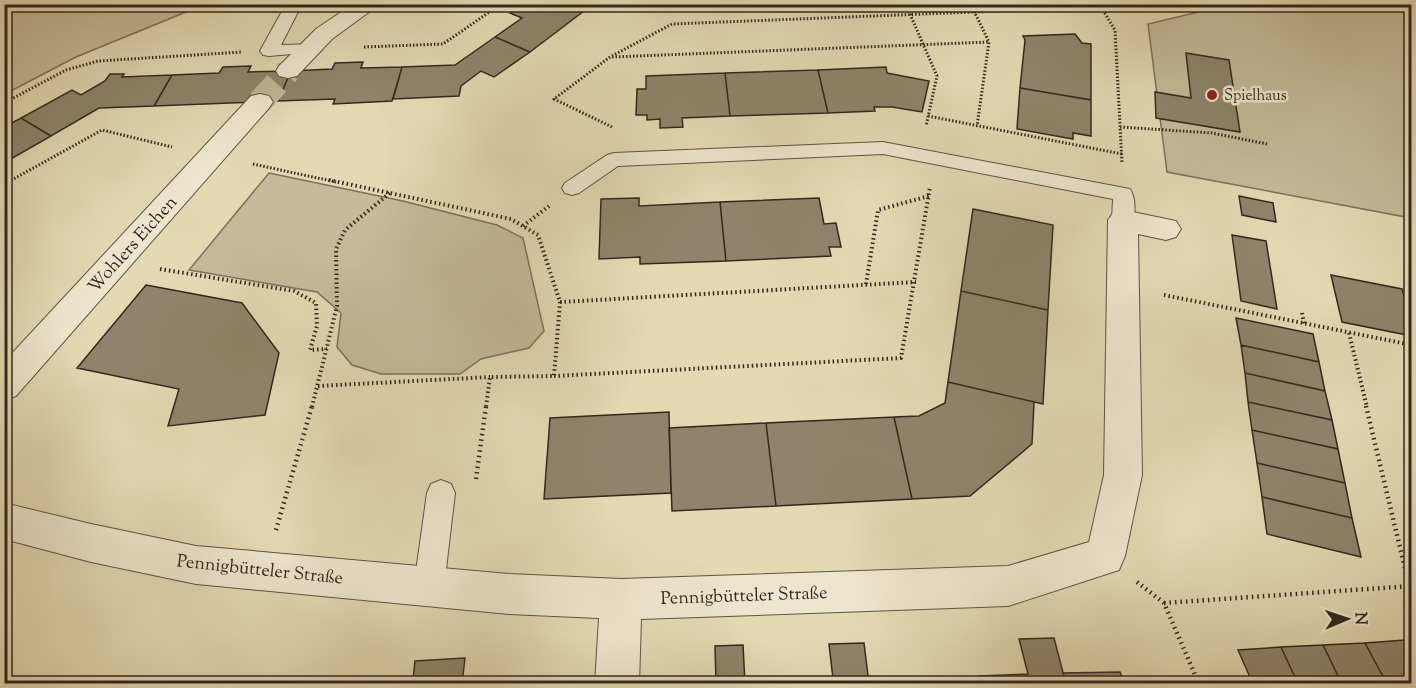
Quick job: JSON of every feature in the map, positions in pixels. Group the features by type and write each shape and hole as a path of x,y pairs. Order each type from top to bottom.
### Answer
{"street":[{"path":"288,71 308,48 339,23 369,4"},
{"name":"Wohlers Eichen","path":"4,386 260,102"},
{"path":"1105,556 1123,475 1123,207 1166,229"},
{"name":"Pennigbütteler Straße","path":"4,521 91,543 196,565 509,594 621,599 1008,586 1105,556"},
{"path":"617,684 621,599"}],"lane":[{"path":"269,51 294,4"},
{"path":"269,51 308,48"},
{"path":"572,188 614,160 883,148 927,155 1123,207"},
{"path":"429,586 441,493"}],"path":[{"path":"308,48 443,44 501,4"},
{"path":"630,160 618,130 554,99 610,57 672,24 1106,4"},
{"path":"1100,6 1115,30 1123,207"},
{"path":"974,11 989,42 977,126"},
{"path":"318,386 901,358 916,282 929,196 928,116 937,76 910,14"},
{"path":"610,57 989,42"},
{"path":"4,103 66,70 98,61 269,51"},
{"path":"928,116 1122,154"},
{"path":"1120,127 1212,133 1267,144"},
{"path":"4,184 102,130 211,156 511,219 538,235 560,302 554,376"},
{"path":"262,571 283,509 318,386 337,306 336,249 345,230 391,192"},
{"path":"866,284 878,210 929,196"},
{"path":"115,262 294,291 316,303 317,326 310,350 327,349"},
{"path":"560,302 916,282"},
{"path":"1122,286 1412,345"},
{"path":"1302,313 1304,324"},
{"path":"1164,603 1410,585 1349,333"},
{"path":"475,483 490,377"},
{"path":"1105,556 1164,603 1199,684"}],"shaded area":[{"path":"1232,4 1392,5 1411,18 1411,218 1167,172 1148,24"},
{"path":"4,5 203,5 76,57 5,94"},
{"path":"269,173 403,201 497,225 523,238 544,331 529,348 481,359 460,374 381,374 352,365 337,347 341,313 317,292 189,270"}],"building":[{"path":"522,4 539,6 593,4 530,52 495,37 522,18 510,13"},
{"path":"1075,34 1082,43 1091,44 1091,100 1020,88 1025,40 1023,36"},
{"path":"495,37 530,52 494,77 481,71 461,86 459,96 393,99 402,67 455,65"},
{"name":"Spielhaus","path":"1186,53 1229,60 1240,132 1156,118 1155,92 1191,98"},
{"path":"363,62 361,68 402,67 392,101 333,104 335,99 278,101 291,71 332,69 335,63"},
{"path":"251,66 248,72 291,71 278,101 154,106 172,75 219,73 223,67"},
{"path":"886,67 887,73 929,81 922,112 892,107 874,107 875,111 828,113 818,70"},
{"path":"818,70 828,113 730,116 725,73"},
{"path":"725,73 730,116 682,118 683,127 660,128 660,119 647,120 647,115 636,115 637,89 646,89 646,76"},
{"path":"110,74 124,74 122,77 172,75 154,106 99,108 51,136 21,118 72,90 81,95 105,81"},
{"path":"1020,88 1091,100 1091,136 1073,133 1073,139 1017,129"},
{"path":"21,118 51,136 4,163 4,127"},
{"path":"1239,196 1273,203 1276,222 1242,215"},
{"path":"639,198 639,206 720,202 726,261 640,264 640,257 599,259 601,199"},
{"path":"819,198 824,224 836,223 841,247 829,247 831,256 726,261 720,202"},
{"path":"973,209 1053,225 1048,310 961,291"},
{"path":"1232,235 1266,241 1277,309 1241,301"},
{"path":"1331,275 1402,289 1412,322 1412,336 1342,322"},
{"path":"146,285 242,303 279,353 265,415 168,426 179,389 77,368"},
{"path":"961,291 1048,310 1043,404 948,382"},
{"path":"1236,318 1313,334 1319,362 1241,345"},
{"path":"1241,345 1319,362 1325,391 1245,373"},
{"path":"1245,373 1325,391 1332,420 1248,402"},
{"path":"948,382 1034,402 1032,444 970,496 912,499 894,417 919,416 945,403"},
{"path":"1248,402 1332,420 1338,449 1252,430"},
{"path":"669,412 671,493 544,499 550,418"},
{"path":"894,417 912,499 776,506 766,423"},
{"path":"766,423 776,506 672,511 669,428"},
{"path":"1252,430 1338,449 1345,483 1257,463"},
{"path":"1257,463 1345,483 1352,518 1262,497"},
{"path":"1262,497 1352,518 1361,557 1267,534"},
{"path":"1054,638 1066,684 980,684 979,676 1028,674 1019,639"},
{"path":"1405,640 1412,651 1412,684 1387,684 1365,643"},
{"path":"864,643 869,684 774,684 774,680 833,679 829,644"},
{"path":"1365,643 1387,684 1342,684 1323,645"},
{"path":"743,645 745,684 716,684 715,646"},
{"path":"1323,645 1342,684 1298,684 1281,647"},
{"path":"1281,647 1298,684 1253,684 1238,650"},
{"path":"465,658 462,684 345,684 413,679 415,661"},
{"path":"1120,672 1124,684 1066,684 1063,673"},
{"path":"916,677 918,684 869,684 868,678"}],"tunnel":[{"path":"260,102 288,71"}],"place":[{"name":"Spielhaus","path":"1212,95"}]}
